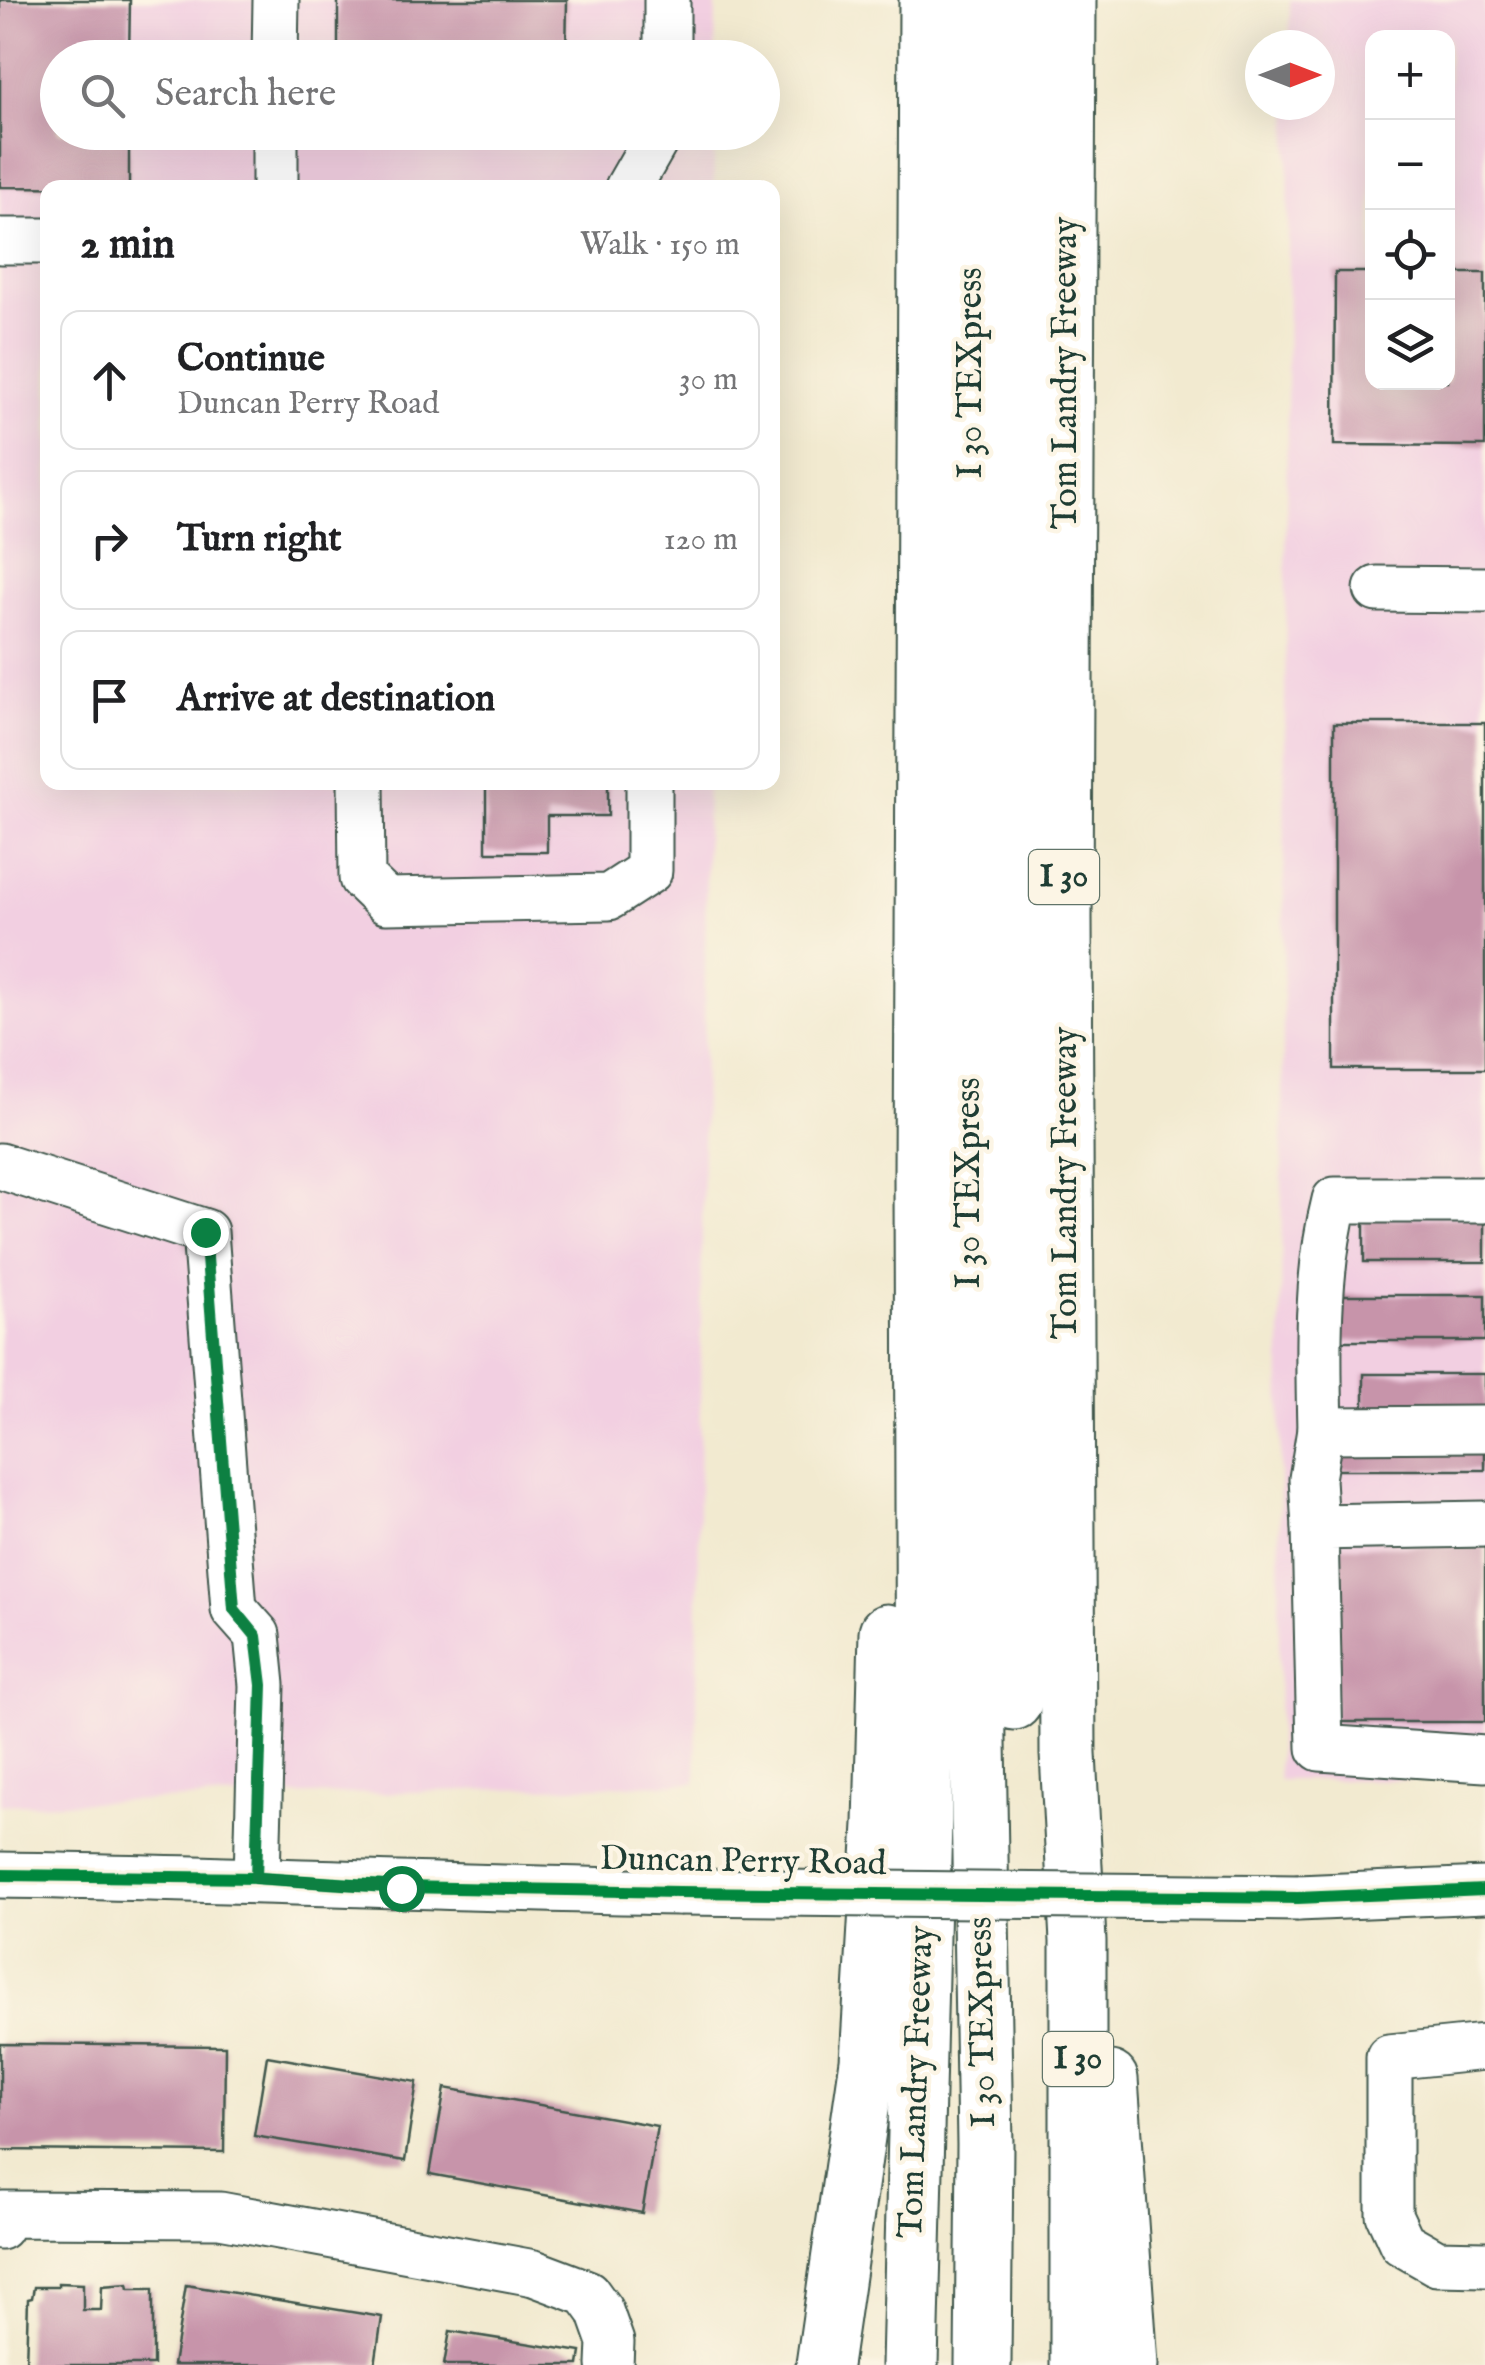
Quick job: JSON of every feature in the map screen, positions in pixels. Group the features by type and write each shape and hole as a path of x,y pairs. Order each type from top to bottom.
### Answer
{"highway":[{"name":"Tom Landry Freeway","path":"910,2365 924,1820 922,1179 927,0"},
{"name":"I 30 TEXpress","path":"973,0 968,1163 985,2146 983,2365"},
{"name":"I 30 TEXpress","path":"1012,2365 1020,0"},
{"name":"Tom Landry Freeway","path":"1068,0 1064,938 1068,1754 1078,1941 1078,2365"},
{"path":"824,2365 868,2060 882,1824 895,1249 922,1179"},
{"path":"1078,1941 1113,2092 1130,2365"},
{"path":"915,2123 948,2246 950,2365"}],"street":[{"path":"276,0 276,40"},
{"path":"667,0 667,40"},
{"path":"275,150 275,180"},
{"path":"633,180 650,150"},
{"path":"0,241 40,241"},
{"path":"1377,589 1485,590"},
{"path":"361,790 362,878 386,901 609,897 649,871 649,790"},
{"path":"0,1166 205,1232 234,1609 256,1636 262,1685 256,1878"},
{"path":"1485,1200 1336,1200 1324,1244 1318,1359 1320,1430 1312,1479 1320,1748 1485,1759"},
{"path":"1320,1430 1485,1429"},
{"path":"1315,1527 1485,1524"},
{"name":"Duncan Perry Road","path":"0,1876 256,1878 401,1888 1298,1898 1485,1890"},
{"path":"1485,2047 1388,2057 1389,2216 1402,2242 1436,2264 1485,2264"},
{"path":"1,2218 220,2215 534,2272 587,2293 600,2311 610,2342 610,2365"}],"shaded area":[{"path":"0,0 716,0 715,40 40,40 40,150 714,150 714,180 40,180 40,790 707,790 696,1783 0,1805"},
{"path":"1290,0 1485,0 1485,1779 1278,1780 1289,120 1335,120 1335,30 1289,30"}],"building":[{"path":"0,0 130,0 129,40 40,40 40,150 129,150 129,180 40,180 40,187 0,187"},
{"path":"338,0 567,0 566,40 338,40"},
{"path":"1335,272 1365,272 1365,390 1455,390 1455,273 1485,273 1485,446 1334,445"},
{"path":"1334,723 1485,723 1485,1069 1334,1069"},
{"path":"486,790 608,790 608,816 547,816 547,852 486,852"},
{"path":"1364,1218 1485,1218 1485,1262 1364,1262"},
{"path":"1337,1295 1485,1295 1485,1341 1337,1341"},
{"path":"1364,1374 1485,1374 1485,1411 1364,1411"},
{"path":"1334,1443 1485,1443 1485,1470 1334,1470"},
{"path":"1335,1546 1485,1547 1485,1722 1334,1722"},
{"path":"0,2044 225,2046 224,2152 0,2150"},
{"path":"267,2056 417,2082 405,2161 254,2136"},
{"path":"445,2088 657,2126 642,2213 430,2174"},
{"path":"58,2283 83,2284 83,2310 101,2310 102,2286 128,2284 129,2289 153,2289 153,2365 26,2365 28,2299 32,2298 34,2287 58,2287"},
{"path":"186,2285 382,2317 375,2365 173,2365"},
{"path":"450,2331 581,2352 579,2365 444,2365"}],"cycle path":[{"path":"0,1875 257,1878 401,1887 679,1892 1298,1898 1485,1890"}],"route":[{"path":"205,1232 234,1609 256,1636 262,1685 256,1878 401,1888"}]}
